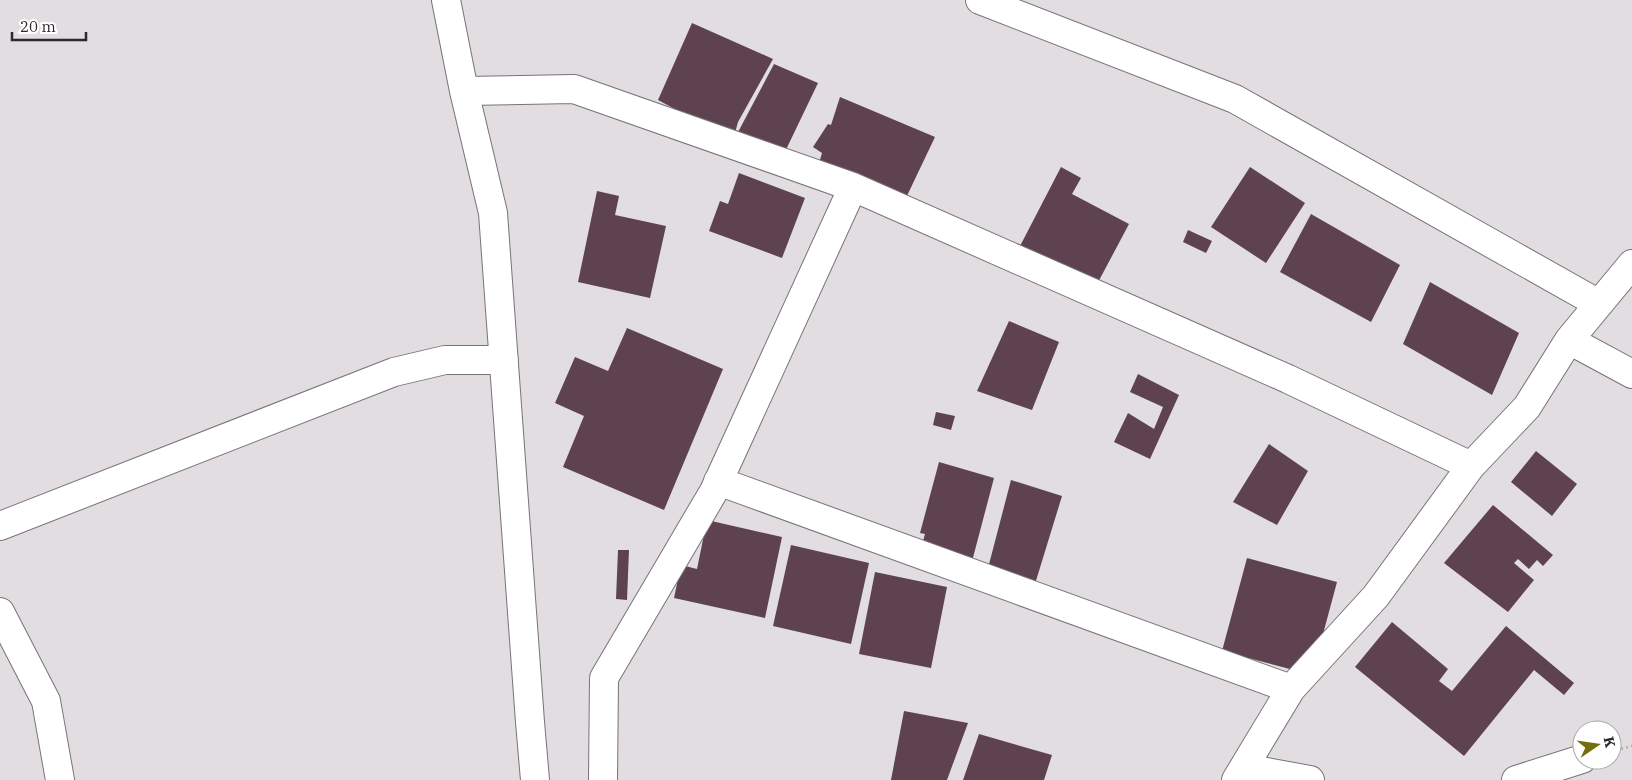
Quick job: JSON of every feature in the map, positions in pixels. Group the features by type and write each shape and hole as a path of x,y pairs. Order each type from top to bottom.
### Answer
{"street":[{"path":"446,0 464,91 493,213 535,780"},
{"path":"980,0 1235,99 1599,304"},
{"path":"464,91 574,89 853,187 1288,379 1471,466"},
{"path":"603,780 604,678 709,500 853,187"},
{"path":"1310,780 1240,774 1291,690 1376,596 1471,466 1527,407 1569,340 1632,264"},
{"path":"1569,340 1632,374"},
{"path":"0,526 394,372 445,360 504,360"},
{"path":"718,481 1291,690"},
{"path":"0,612 46,701 60,780"},
{"path":"1516,780 1572,763"}],"building":[{"path":"692,23 773,59 738,122 733,140 658,100"},
{"path":"774,64 818,83 782,158 736,136"},
{"path":"840,97 935,137 905,200 817,170 822,153 813,147 828,124 831,125"},
{"path":"1061,167 1081,178 1072,194 1129,224 1095,288 1019,248"},
{"path":"1250,167 1305,203 1266,263 1211,227"},
{"path":"739,173 805,198 782,258 709,231 720,201 728,204"},
{"path":"597,191 619,196 615,215 666,226 650,298 578,282"},
{"path":"1311,214 1400,265 1371,322 1280,272"},
{"path":"1188,230 1212,241 1206,253 1183,242"},
{"path":"1430,282 1519,333 1492,395 1403,344"},
{"path":"1009,321 1059,342 1032,410 977,391"},
{"path":"627,328 723,369 664,510 563,467 584,416 555,403 575,357 608,371"},
{"path":"1138,374 1179,395 1150,459 1114,442 1128,413 1154,429 1163,407 1130,392"},
{"path":"936,412 955,416 951,430 933,425"},
{"path":"1269,444 1308,471 1277,525 1233,502"},
{"path":"1536,451 1577,484 1552,516 1511,482"},
{"path":"939,462 994,478 970,569 919,555 925,534 920,533"},
{"path":"1011,480 1062,496 1035,584 987,572"},
{"path":"1493,505 1553,555 1543,566 1537,560 1529,569 1518,559 1514,563 1534,580 1508,612 1444,563"},
{"path":"707,520 782,537 765,618 674,598 681,565 697,569"},
{"path":"791,545 869,563 851,644 773,626"},
{"path":"618,550 629,550 627,600 616,599"},
{"path":"1247,558 1337,582 1312,675 1222,651"},
{"path":"875,572 947,587 931,668 859,654"},
{"path":"1392,622 1448,669 1439,681 1452,691 1506,626 1574,683 1564,695 1534,670 1464,756 1355,667"},
{"path":"904,711 968,723 947,780 891,780"},
{"path":"979,734 1052,755 1044,780 963,780"}]}
